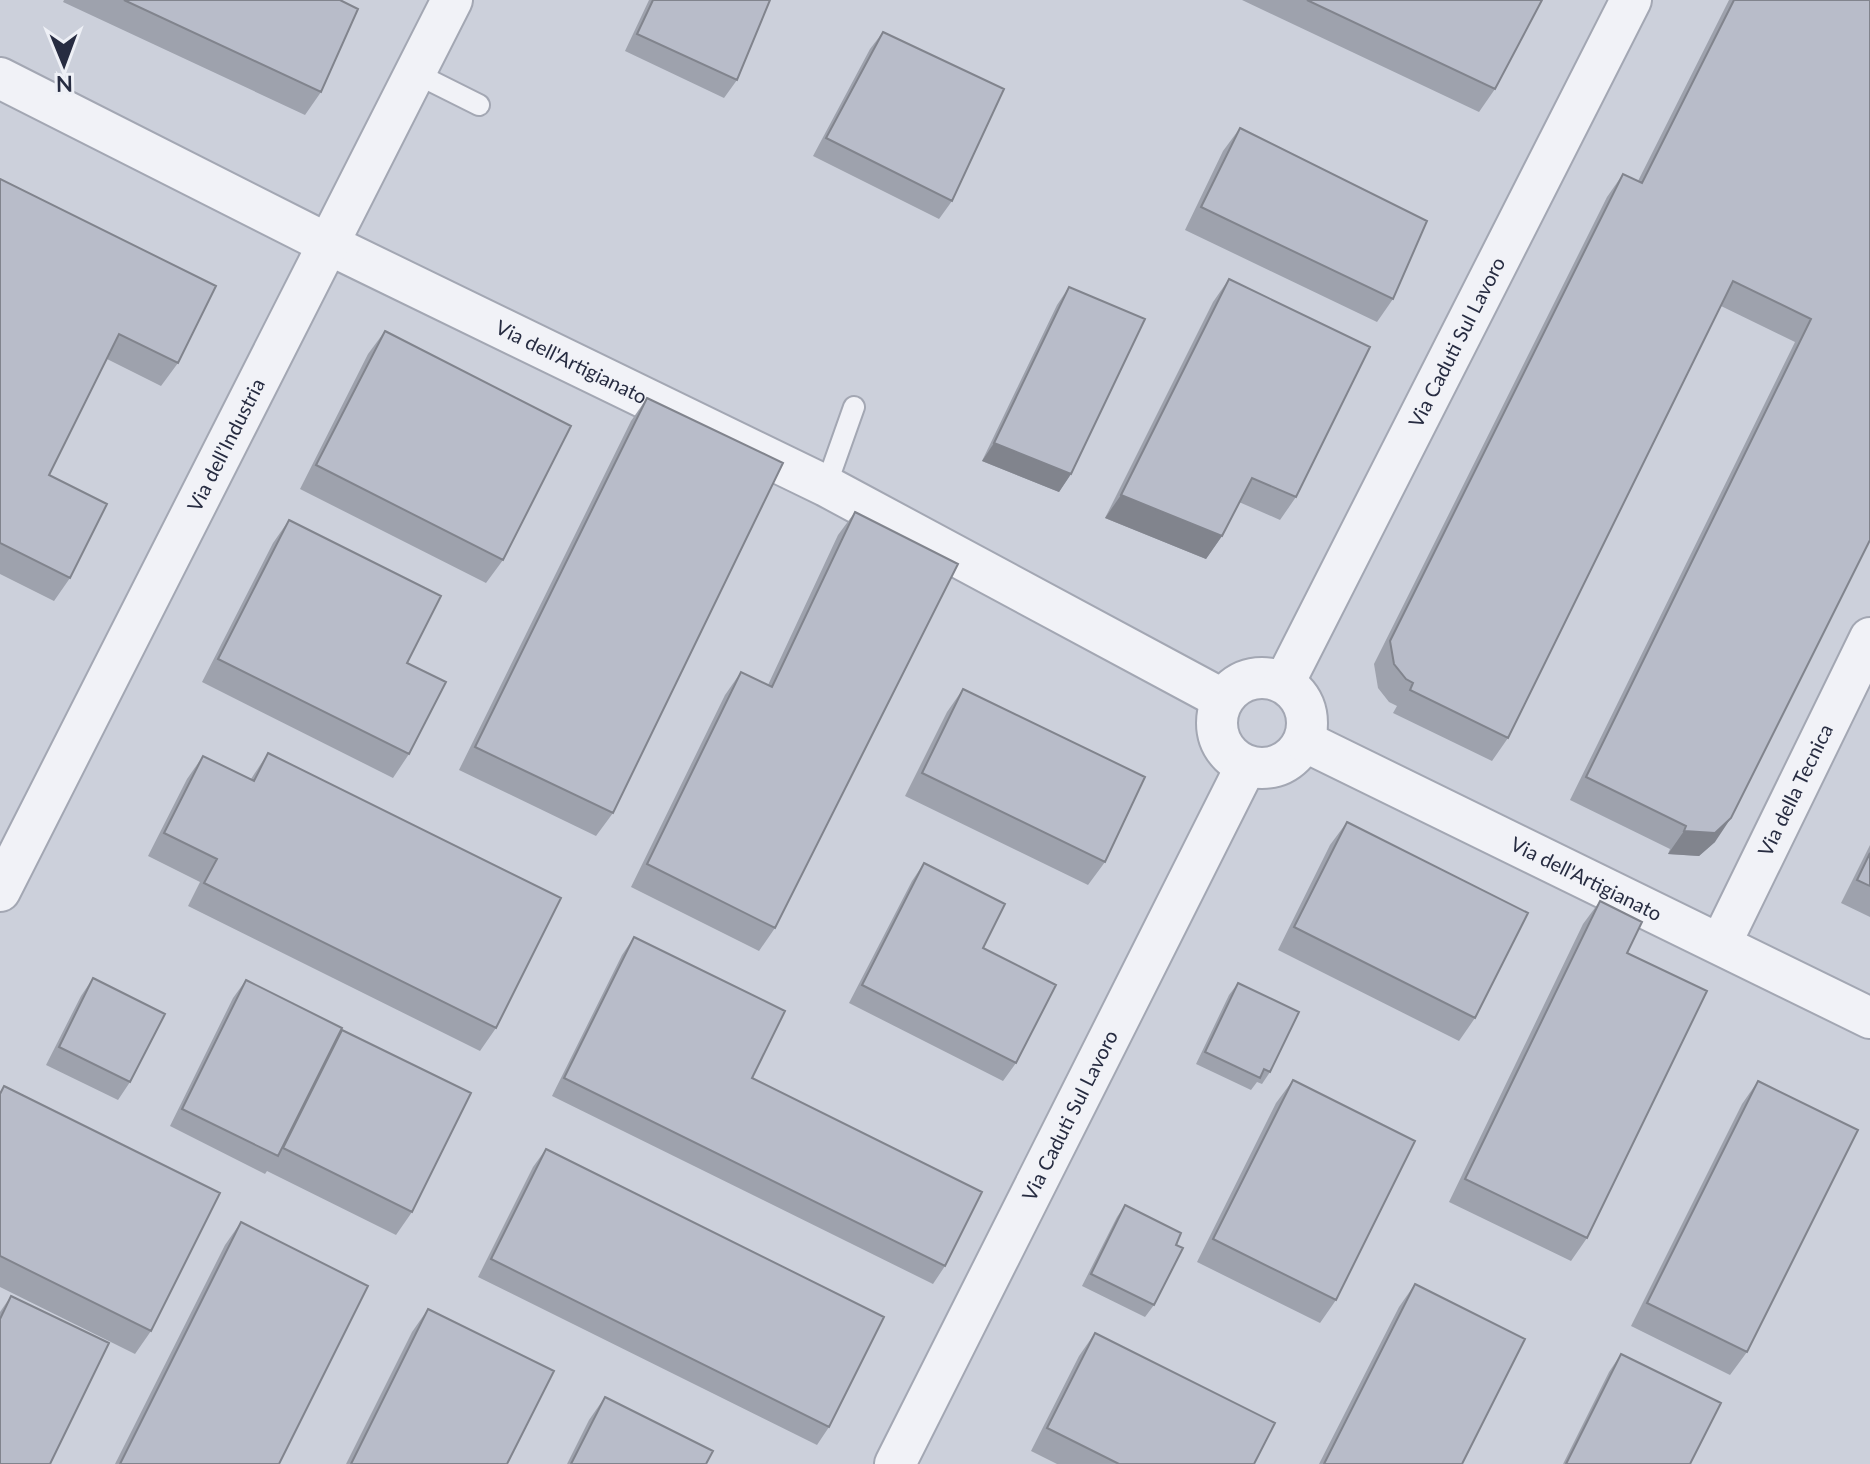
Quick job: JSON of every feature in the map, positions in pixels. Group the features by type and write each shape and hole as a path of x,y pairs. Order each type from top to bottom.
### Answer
{"street":[{"name":"Via dell’Industria","path":"0,891 452,0"},
{"name":"Via Caduti Sul Lavoro","path":"1284,683 1631,0"},
{"name":"Via dell'Artigianato","path":"0,78 328,244 826,486 1222,699"},
{"name":"Via della Tecnica","path":"1721,943 1870,638"},
{"path":"1257,677 1284,683 1303,702 1307,728 1297,752 1273,767 1246,766 1234,760 1218,738 1217,711 1222,699 1243,681 1257,677"},
{"name":"Via dell'Artigianato","path":"1304,741 1870,1018"},
{"name":"Via Caduti Sul Lavoro","path":"895,1464 1246,766"}],"lane":[{"path":"415,73 479,105"},
{"path":"826,486 854,407"}],"shaded area":[{"path":"0,0 1870,0 1870,1464 0,1464"}],"building":[{"path":"124,0 340,0 358,9 321,92"},
{"path":"653,0 770,0 737,80 637,34"},
{"path":"1307,0 1542,0 1495,89"},
{"path":"1734,0 1870,0 1870,540 1731,818 1715,833 1684,831 1686,826 1586,777 1811,319 1733,281 1508,738 1410,690 1413,683 1394,664 1390,641 1623,174 1642,183"},
{"path":"883,32 1004,89 952,201 826,138"},
{"path":"1240,128 1427,221 1393,299 1201,207"},
{"path":"0,179 216,286 178,363 119,334 49,475 107,504 70,578 0,543"},
{"path":"1229,279 1370,347 1296,497 1252,478 1222,536 1121,495"},
{"path":"1069,287 1145,319 1071,474 994,443"},
{"path":"385,331 571,426 503,560 316,465"},
{"path":"647,398 783,463 613,813 475,747"},
{"path":"855,512 958,564 775,928 647,864 741,672 772,687"},
{"path":"289,520 441,596 407,663 446,682 409,754 218,659"},
{"path":"963,689 1145,777 1105,862 922,773"},
{"path":"268,753 561,898 496,1028 204,883 217,859 164,833 203,756 254,781"},
{"path":"1347,822 1528,913 1475,1018 1294,927"},
{"path":"1870,853 1870,886 1857,880"},
{"path":"924,863 1005,904 983,948 1056,985 1016,1063 862,985"},
{"path":"1600,901 1642,922 1627,953 1707,991 1587,1238 1465,1179"},
{"path":"634,937 785,1011 752,1078 982,1192 945,1266 564,1078"},
{"path":"93,978 165,1014 130,1082 59,1047"},
{"path":"246,980 342,1028 278,1156 182,1109"},
{"path":"1238,983 1299,1012 1270,1072 1264,1069 1260,1078 1205,1052"},
{"path":"342,1030 471,1093 412,1212 283,1148"},
{"path":"1293,1080 1415,1141 1336,1300 1213,1239"},
{"path":"1758,1081 1858,1130 1747,1352 1647,1303"},
{"path":"4,1086 220,1193 151,1331 0,1256 0,1094"},
{"path":"546,1149 884,1317 829,1427 491,1259"},
{"path":"1125,1205 1181,1233 1176,1245 1183,1248 1154,1305 1091,1274"},
{"path":"241,1222 368,1286 279,1464 120,1464"},
{"path":"1415,1284 1525,1339 1462,1464 1324,1464"},
{"path":"11,1296 109,1343 50,1464 0,1464 0,1319"},
{"path":"428,1309 554,1371 507,1464 351,1464"},
{"path":"1095,1333 1275,1423 1254,1464 1119,1464 1047,1428"},
{"path":"1621,1354 1721,1403 1690,1464 1566,1464"},
{"path":"605,1397 713,1451 706,1464 571,1464"}]}
